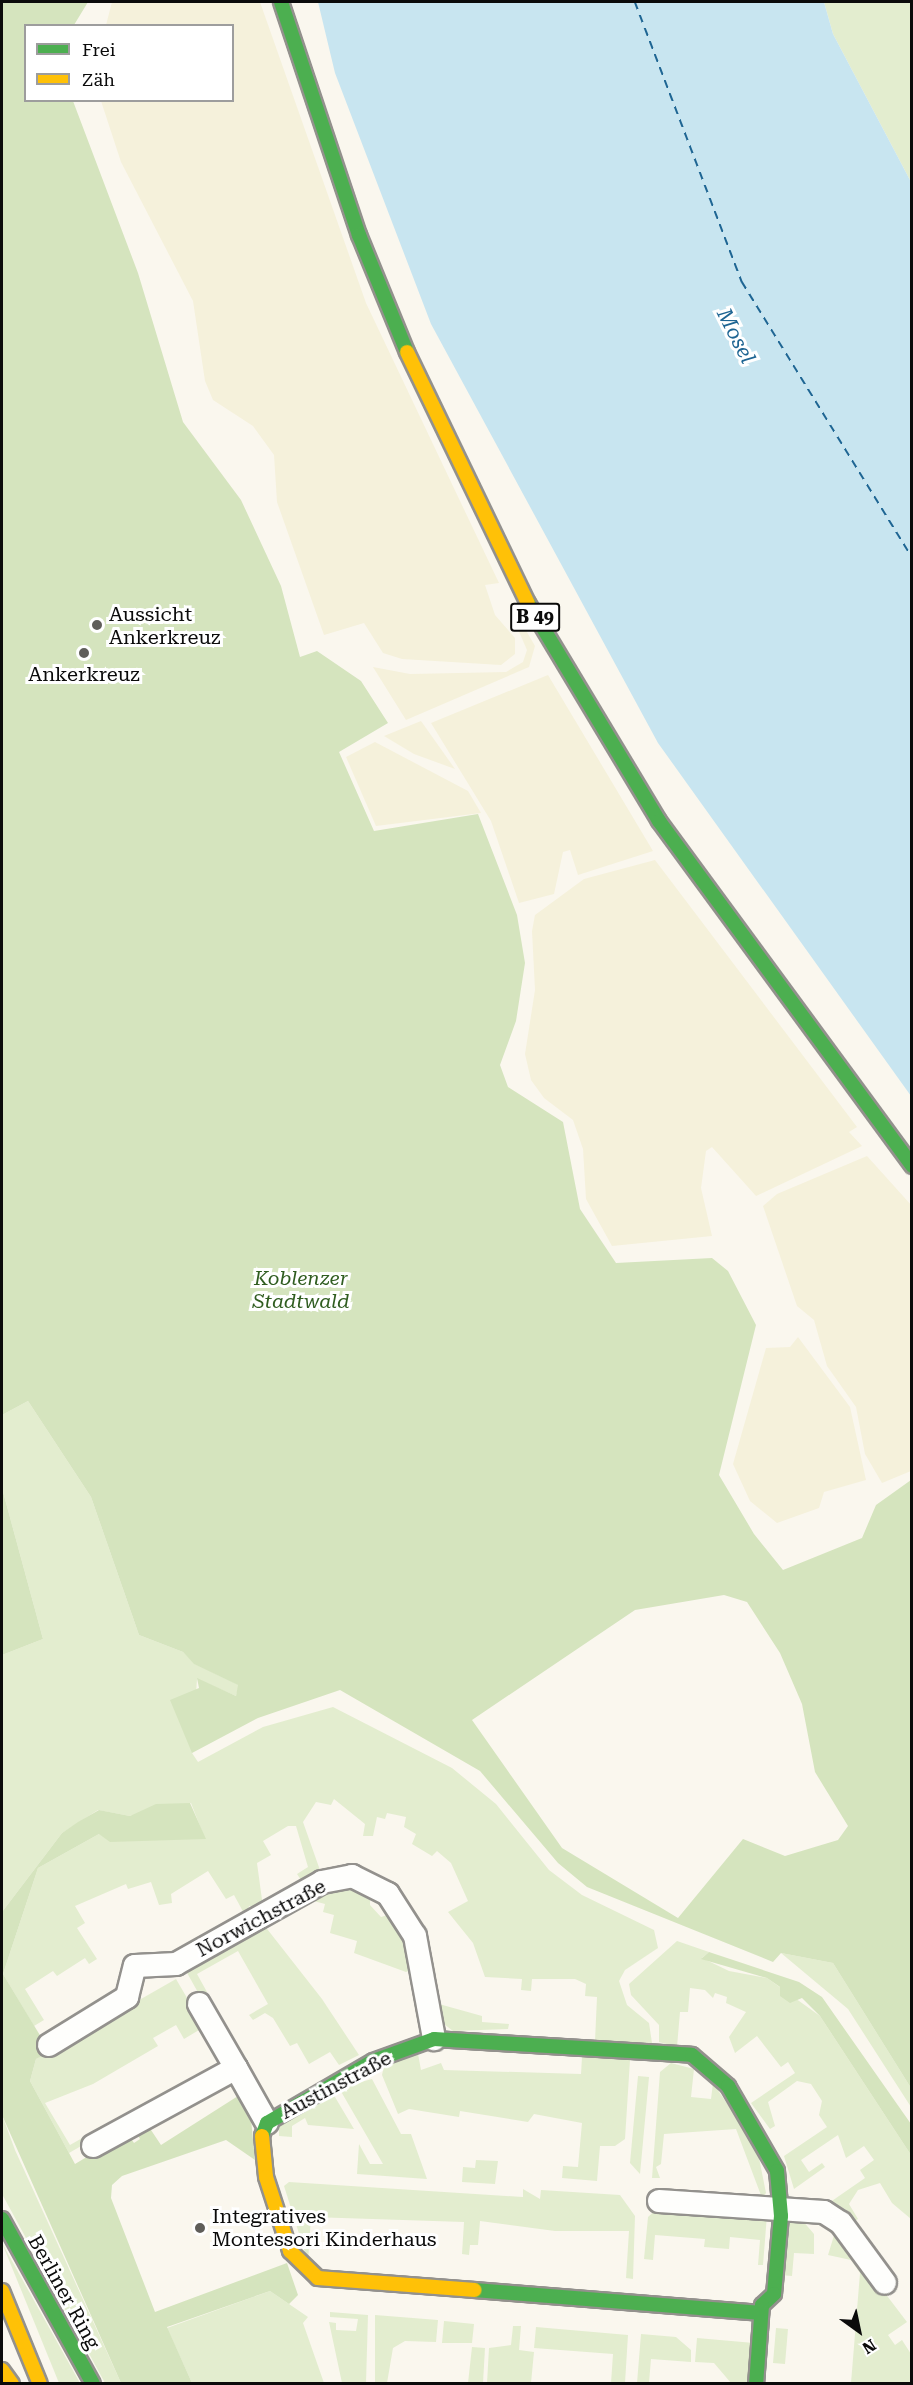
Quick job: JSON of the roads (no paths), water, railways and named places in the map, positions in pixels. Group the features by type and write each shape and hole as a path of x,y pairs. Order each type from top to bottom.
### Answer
{"street":[{"name":"B 49","path":"281,2 359,235 409,356 531,610 659,821 912,1166"},
{"name":"Norwichstraße","path":"49,2045 127,1997 135,1966 176,1964 322,1882 352,1876 388,1894 415,1936 435,2039"},
{"path":"199,2004 267,2122"},
{"name":"Austinstraße","path":"756,2384 761,2313 774,2294 780,2208 777,2171 765,2142 717,2072 693,2055 435,2039 374,2061 267,2122 262,2139 266,2177 290,2251 318,2278 761,2313"},
{"path":"93,2146 236,2068"},
{"path":"659,2201 780,2208 834,2216 885,2283"},
{"name":"Berliner Ring","path":"2,2219 93,2384"},
{"path":"2,2291 40,2384"},
{"path":"6,2350 18,2384"},
{"path":"2,2370 12,2384"}],"water":[{"name":"Mosel","path":"318,2 824,2 833,34 911,182 911,1096 658,743 431,324 335,73"}],"place":[{"name":"Aussicht Ankerkreuz","path":"97,625"},
{"name":"Ankerkreuz","path":"84,653"},
{"name":"Integratives Montessori Kinderhaus","path":"200,2228"}],"park label":[{"name":"Koblenzer Stadtwald","path":"301,1290"}]}
